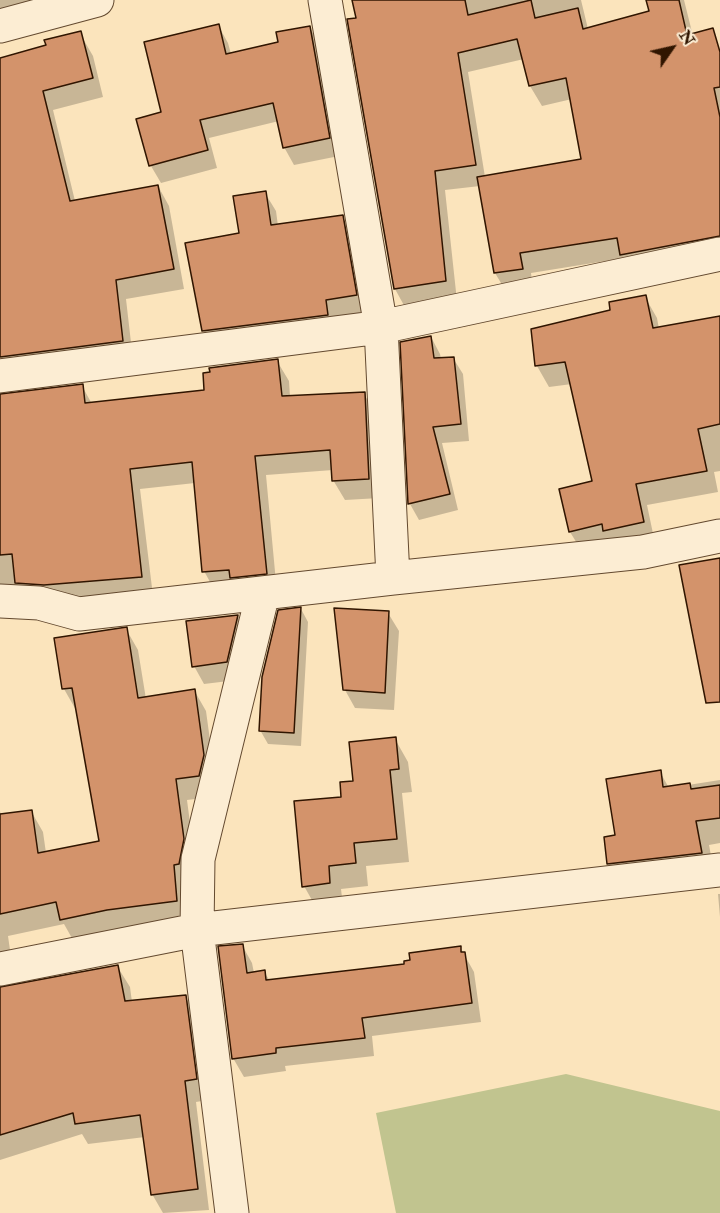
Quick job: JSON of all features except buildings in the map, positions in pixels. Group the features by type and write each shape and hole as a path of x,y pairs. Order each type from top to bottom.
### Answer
{"street":[{"path":"0,26 97,0"},
{"path":"325,0 381,327 393,578"},
{"path":"0,376 381,327 720,254"},
{"path":"0,601 39,603 79,614 643,552 720,536"},
{"path":"232,1213 196,930 198,859 262,593"},
{"path":"0,969 196,930 720,870"}],"green space":[{"path":"566,1074 720,1111 720,1213 396,1213 376,1113"}]}
